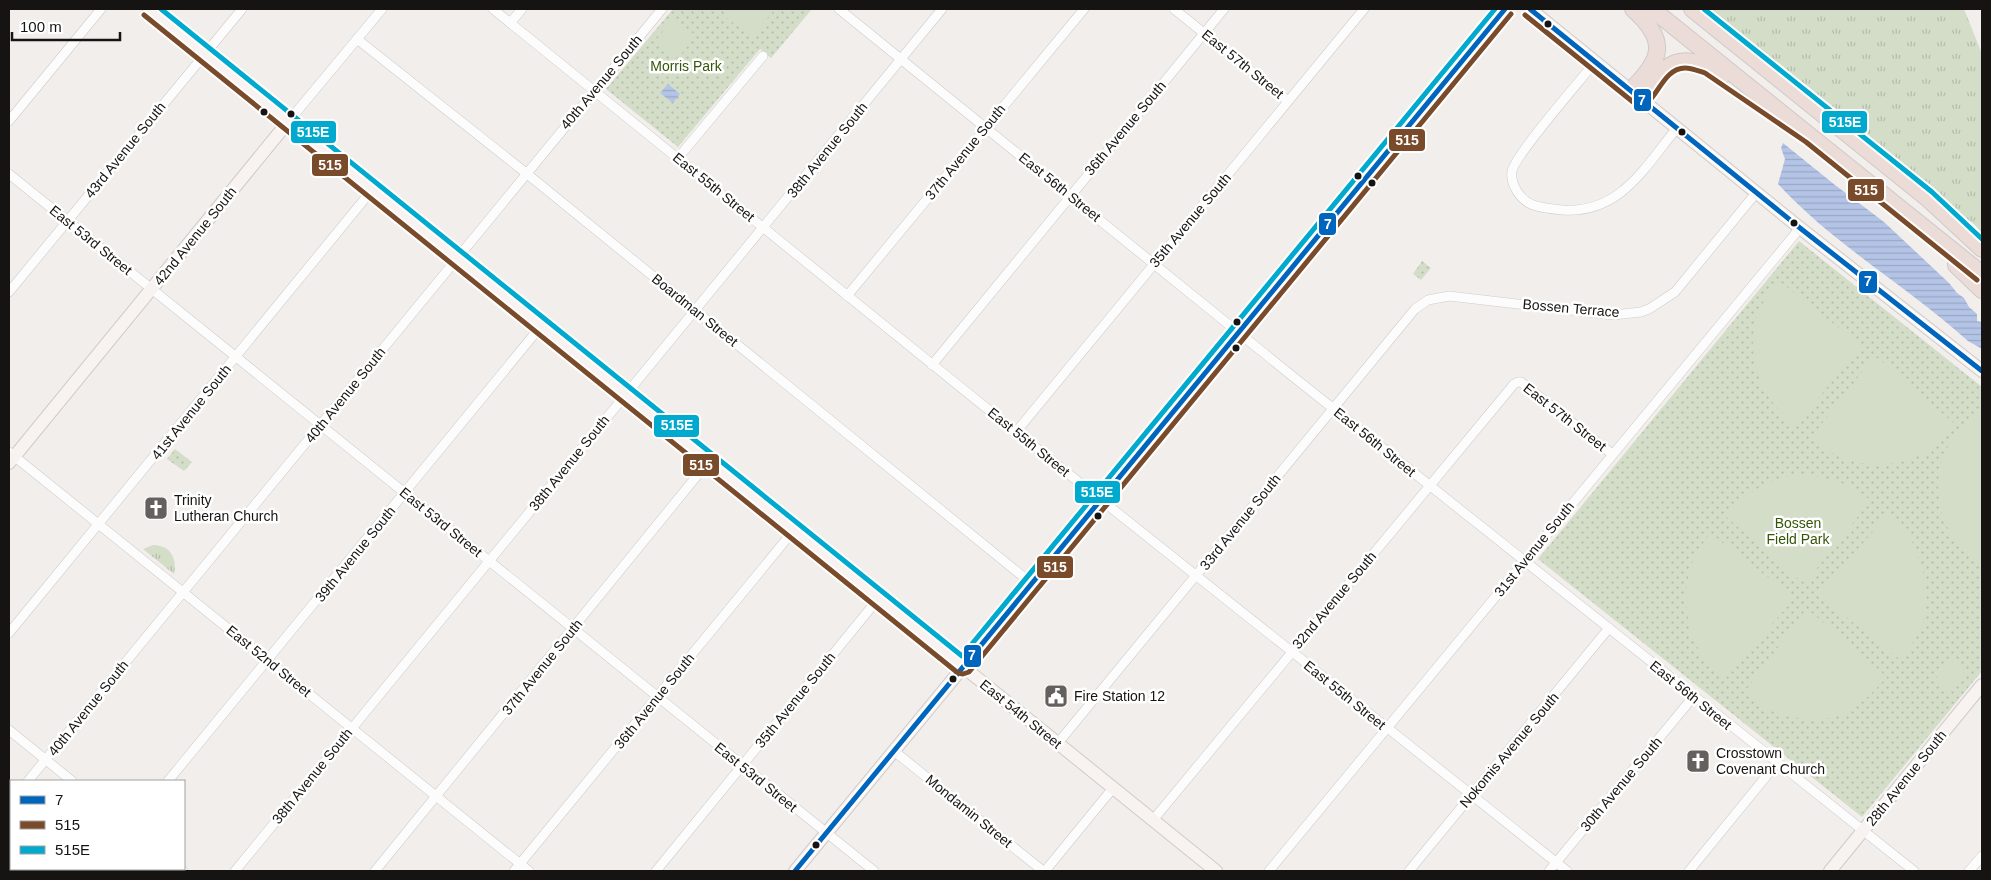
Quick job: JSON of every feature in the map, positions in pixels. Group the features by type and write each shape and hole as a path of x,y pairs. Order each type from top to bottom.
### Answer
{"highway":[{"path":"1633,9 1653,29 1657,42 1657,59 1635,95"},
{"path":"1652,9 1982,274"},
{"path":"1692,9 1926,198 1982,238"},
{"path":"1635,95 1666,66 1685,60 1708,66 1810,136"},
{"path":"1926,198 1982,249"},
{"path":"1903,210 1918,231 1982,290"}],"street":[{"path":"9,122 102,9"},
{"name":"East 54th Street","path":"148,9 1216,871"},
{"name":"43rd Avenue South","path":"9,292 242,9"},
{"name":"42nd Avenue South","path":"11,457 382,9"},
{"name":"East 55th Street","path":"493,9 932,365 1567,871"},
{"path":"510,22 522,9"},
{"name":"40th Avenue South","path":"29,780 662,9"},
{"name":"East 56th Street","path":"839,9 1238,332 1914,871"},
{"name":"38th Avenue South","path":"235,871 942,9"},
{"name":"37th Avenue South","path":"847,296 1084,9"},
{"name":"East 57th Street","path":"1174,9 1288,101"},
{"name":"36th Avenue South","path":"932,365 1224,9"},
{"name":"35th Avenue South","path":"1016,432 1364,9"},
{"path":"795,871 1504,9"},
{"path":"1530,9 1756,193 1982,371"},
{"name":"Boardman Street","path":"357,39 1031,583"},
{"path":"678,158 763,56"},
{"path":"1595,62 1522,153 1512,170 1516,189 1529,203 1538,207 1577,211 1606,204 1630,186 1677,128"},
{"name":"East 53rd Street","path":"9,174 573,628 741,766 874,871"},
{"name":"41st Avenue South","path":"9,633 372,190"},
{"name":"Bossen Terrace","path":"1424,302 1448,296 1613,315 1641,312 1669,298 1675,292 1756,193"},
{"name":"31st Avenue South","path":"1269,871 1800,228"},
{"name":"33rd Avenue South","path":"1058,743 1415,309 1424,302"},
{"name":"39th Avenue South","path":"169,780 541,326"},
{"name":"East 57th Street","path":"1518,382 1522,383 1612,454"},
{"name":"32nd Avenue South","path":"1153,820 1429,485 1514,384 1518,382"},
{"name":"East 52nd Street","path":"11,457 99,524 352,728 436,797 517,868 529,871"},
{"name":"37th Avenue South","path":"375,871 709,461"},
{"name":"36th Avenue South","path":"517,868 794,530"},
{"name":"35th Avenue South","path":"656,871 878,599"},
{"name":"Nokomis Avenue South","path":"1409,871 1609,628"},
{"name":"28th Avenue South","path":"1830,871 1982,685"},
{"name":"30th Avenue South","path":"1549,871 1694,696"},
{"path":"9,730 71,780"},
{"name":"Mondamin Street","path":"894,751 1044,871"},
{"path":"1688,871 1777,763"},
{"path":"1044,871 1113,788"},
{"path":"1969,871 1982,856"}],"green space":[{"name":"Morris Park","path":"673,9 812,9 771,58 760,49 678,147 606,89"},
{"path":"728,9 775,9 752,37 723,15"},
{"path":"1700,9 1964,9 1982,54 1982,233 1975,225"},
{"path":"674,18 696,36 678,58 656,40"},
{"name":"Bossen Field Park","path":"1799,241 1982,387 1982,671 1862,817 1538,559"},
{"path":"1422,261 1431,268 1421,280 1413,274"},
{"path":"1778,280 1858,343 1860,348 1795,426 1774,405 1766,392 1755,365 1753,350 1753,335 1758,314 1765,299"},
{"path":"1878,358 1956,425 1931,449 1916,457 1900,462 1869,464 1838,456 1810,439 1872,359"},
{"path":"1982,411 1982,564 1967,553 1955,539 1946,523 1940,506 1938,489 1940,470 1945,453 1954,436 1966,421"},
{"path":"175,449 192,462 184,471 167,459"},
{"path":"1790,476 1815,476 1840,482 1871,500 1807,581 1802,582 1724,515 1754,490"},
{"path":"1887,515 1911,538 1922,567 1927,597 1923,626 1902,661 1823,599 1821,592"},
{"path":"1710,533 1791,595 1791,602 1726,678 1711,665 1699,650 1690,629 1686,604 1691,567 1697,553"},
{"path":"153,545 164,547 171,554 175,563 174,574 143,549"},
{"path":"1804,612 1811,612 1887,677 1862,702 1843,714 1820,719 1796,718 1763,707 1744,693"},
{"path":"1951,660 1965,671 1948,691 1935,680"}],"water":[{"path":"668,84 680,94 673,103 660,93"},
{"path":"1783,143 1884,222 1964,298 1969,307 1977,314 1977,321 1982,322 1982,349 1968,341 1945,321 1846,246 1799,206 1778,184 1785,159 1781,148"}],"transit line":[{"name":"515E","path":"161,9 962,656 1495,9"},
{"name":"7","path":"795,871 1505,9"},
{"name":"7","path":"1530,9 1800,228 1982,371"},
{"name":"515E","path":"1704,9 1932,192 1982,239"},
{"name":"515","path":"144,15 958,673 963,674 969,672 1511,14"},
{"name":"515","path":"1525,15 1638,106 1644,105 1650,100 1664,80 1677,70 1687,68 1705,73 1806,142 1977,280"}],"place":[{"name":"Trinity Lutheran Church","path":"156,508"},
{"name":"Fire Station 12","path":"1056,696"},
{"name":"Crosstown Covenant Church","path":"1698,761"}]}
